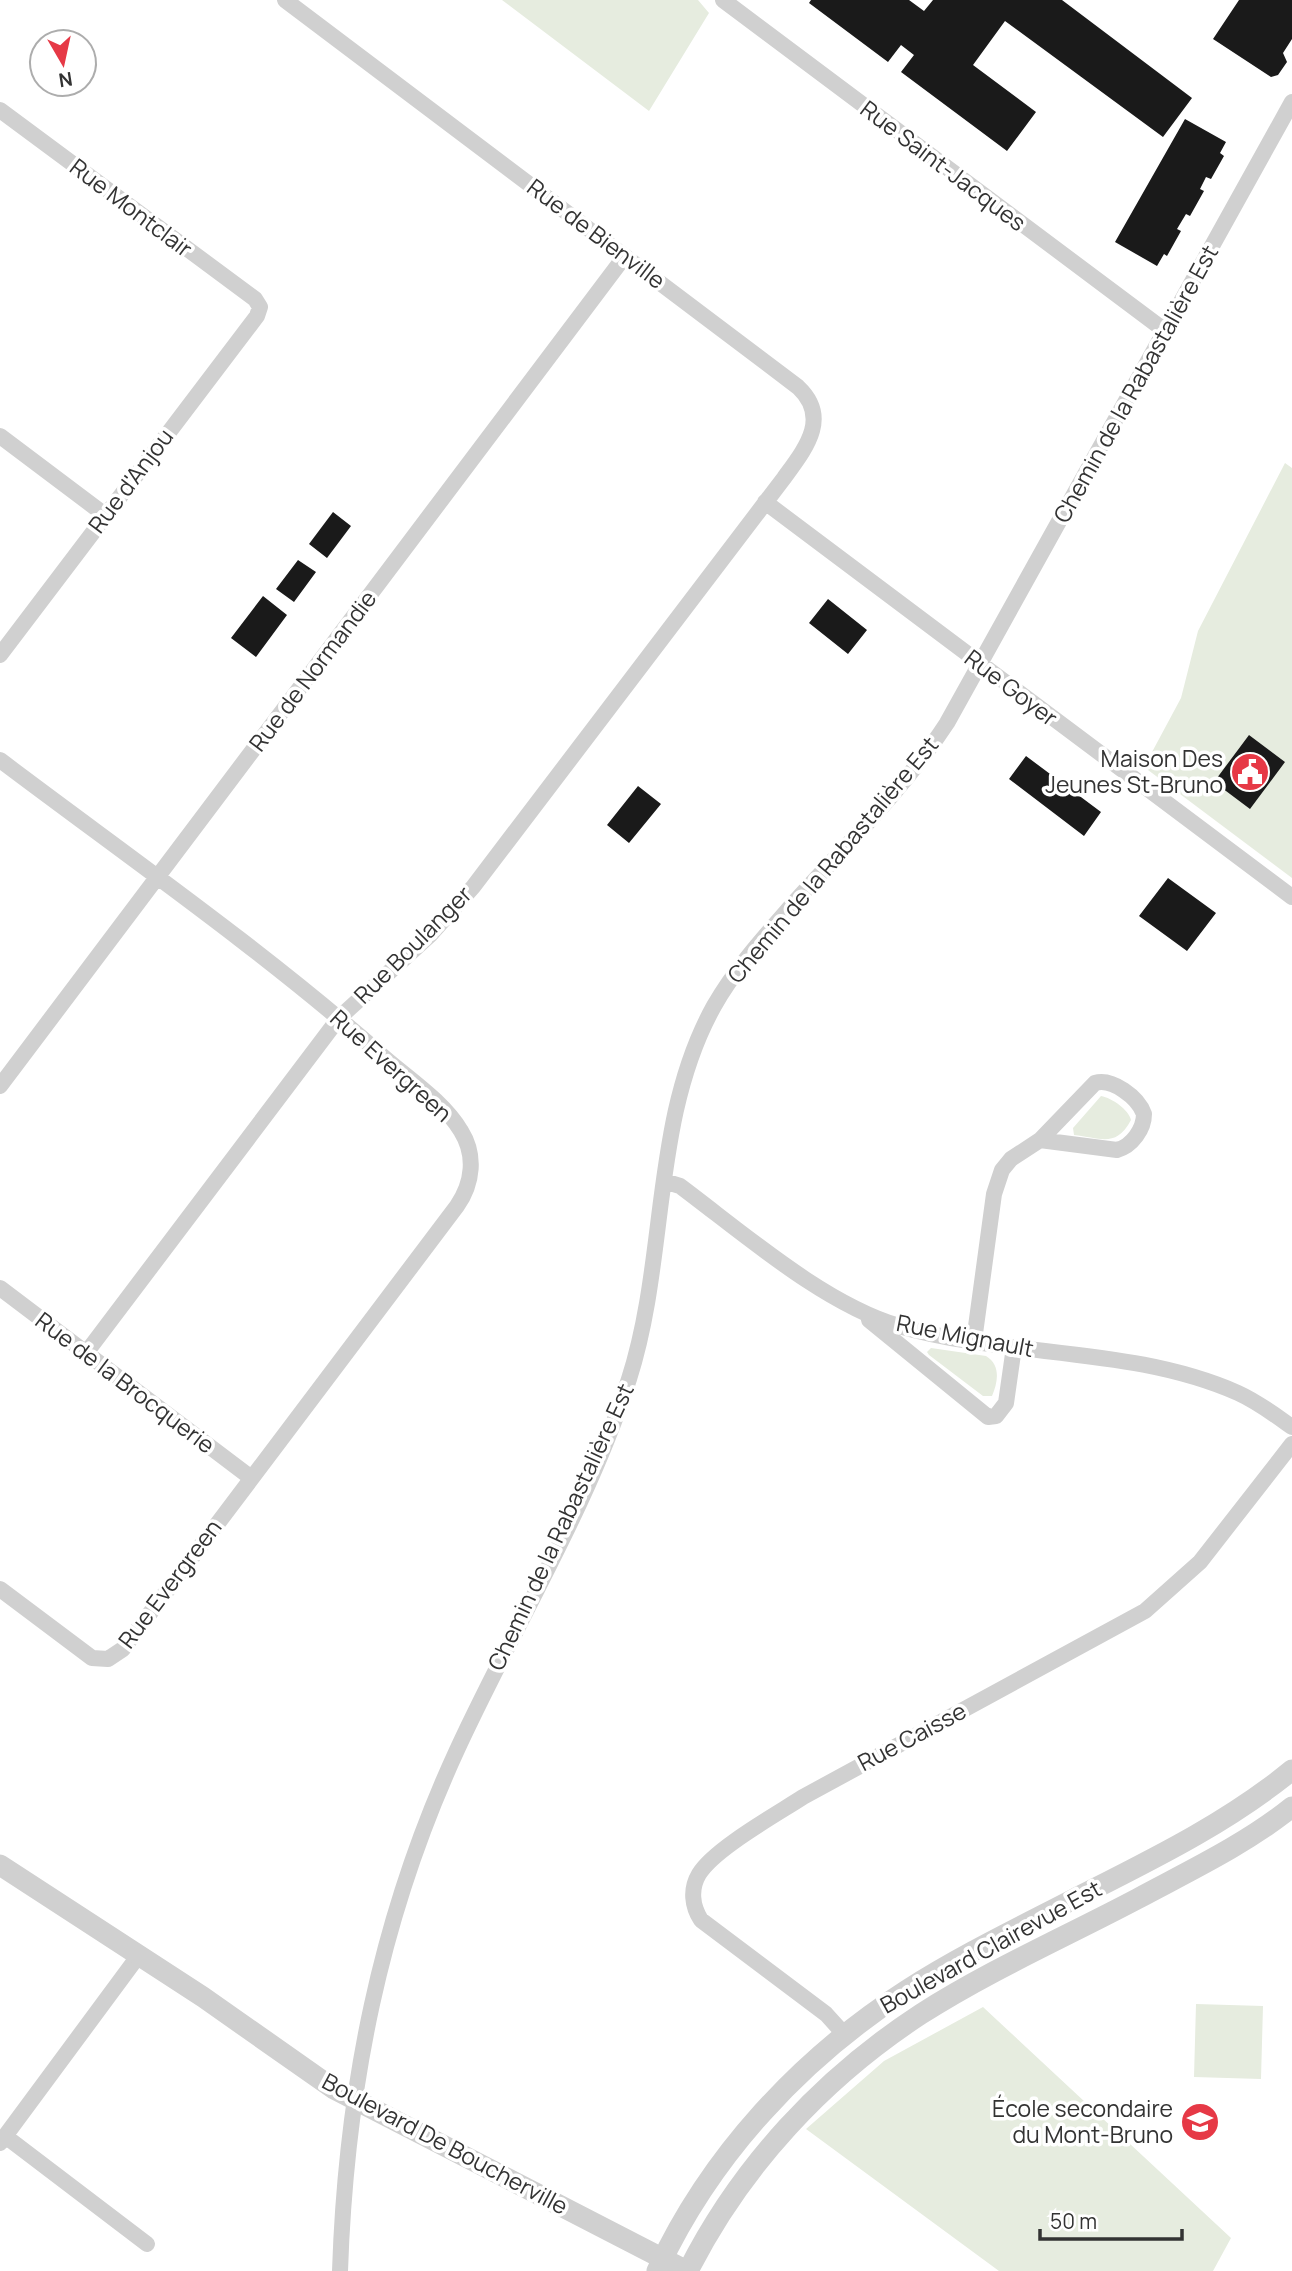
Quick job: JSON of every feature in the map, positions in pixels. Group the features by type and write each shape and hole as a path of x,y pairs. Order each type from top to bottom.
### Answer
{"street":[{"name":"Rue de Bienville","path":"285,0 798,387 810,403 814,423 810,442 765,502"},
{"name":"Rue Saint-Jacques","path":"723,0 1164,330"},
{"name":"Chemin de la Rabastalière Est","path":"340,2271 358,2062 404,1882 456,1752 583,1490 626,1389 647,1309 664,1181 689,1068 705,1024 720,996 772,927 920,760 947,723 1292,102"},
{"name":"Rue Montclair","path":"0,110 256,299 260,307"},
{"name":"Rue de Normandie","path":"0,1086 625,256"},
{"name":"Rue d'Anjou","path":"0,655 257,316 260,307"},
{"path":"0,436 105,515"},
{"name":"Rue Goyer","path":"765,502 1292,897"},
{"name":"Rue Boulanger","path":"86,1353 339,1018 431,934 473,887 765,502"},
{"name":"Rue Evergreen","path":"0,760 339,1018 432,1099 457,1125 469,1149 469,1183 453,1211 123,1649 108,1659 92,1658 0,1590"},
{"path":"974,1341 997,1180 1011,1159 1040,1140 1091,1084 1099,1081 1115,1085 1141,1106 1144,1114 1138,1132 1127,1146 1117,1150 1040,1140"},
{"name":"Rue Mignault","path":"664,1181 680,1186 808,1280 859,1312 897,1326 974,1341 1141,1365 1192,1376 1241,1394 1292,1427"},
{"name":"Rue de la Brocquerie","path":"0,1288 250,1477"},
{"path":"859,1312 988,1417 996,1416 1004,1408 1014,1347"},
{"name":"Rue Caisse","path":"845,2035 826,2014 701,1920 693,1896 700,1872 749,1833 803,1797 1130,1621 1153,1606 1188,1576 1213,1548 1292,1444"},
{"name":"Boulevard Clairevue Est","path":"660,2265 698,2198 736,2144 785,2089 845,2035 940,1970 1204,1831 1292,1770"},
{"name":"Boulevard Clairevue Est","path":"688,2271 725,2207 761,2157 805,2109 873,2048 964,1989 1189,1871 1292,1807"},
{"name":"Boulevard De Boucherville","path":"0,1865 139,1955 334,2089 660,2265 688,2271"},
{"path":"139,1955 3,2139 147,2244"}],"shaded area":[{"path":"502,0 698,0 709,13 649,111"},
{"path":"1285,463 1292,468 1292,878 1144,767 1181,698 1198,631"},
{"path":"1101,1096 1115,1102 1127,1112 1131,1120 1125,1129 1120,1135 1107,1139 1074,1135 1073,1128"},
{"path":"931,1348 986,1356 994,1364 997,1374 992,1396 983,1396 929,1355 927,1352"},
{"path":"1196,2004 1263,2006 1261,2079 1194,2077"},
{"path":"983,2007 1231,2238 1213,2271 999,2271 806,2129 884,2061"}],"building":[{"path":"811,0 909,0 924,11 933,0 1062,0 1192,98 1163,137 1005,21 973,65 1036,112 1007,151 901,72 914,55 901,45 888,62 809,3"},
{"path":"1239,0 1292,0 1292,39 1283,53 1287,62 1278,75 1271,77 1213,39"},
{"path":"1185,119 1226,142 1220,153 1224,156 1211,179 1206,177 1200,189 1204,191 1190,216 1186,214 1177,229 1181,231 1167,256 1164,254 1157,266 1115,242"},
{"path":"333,512 351,526 327,558 309,544"},
{"path":"298,560 316,572 294,602 276,589"},
{"path":"263,596 287,615 256,657 231,638"},
{"path":"828,599 867,630 848,654 809,623"},
{"name":"Maison Des Jeunes St-Bruno","path":"1249,735 1285,762 1250,809 1214,782"},
{"path":"1026,756 1101,812 1084,836 1009,779"},
{"path":"638,786 661,804 629,843 607,825"},
{"path":"1168,878 1216,913 1187,951 1139,916"}],"place":[{"name":"Maison Des Jeunes St-Bruno","path":"1250,772"},
{"name":"École secondaire du Mont-Bruno","path":"1200,2122"}]}
